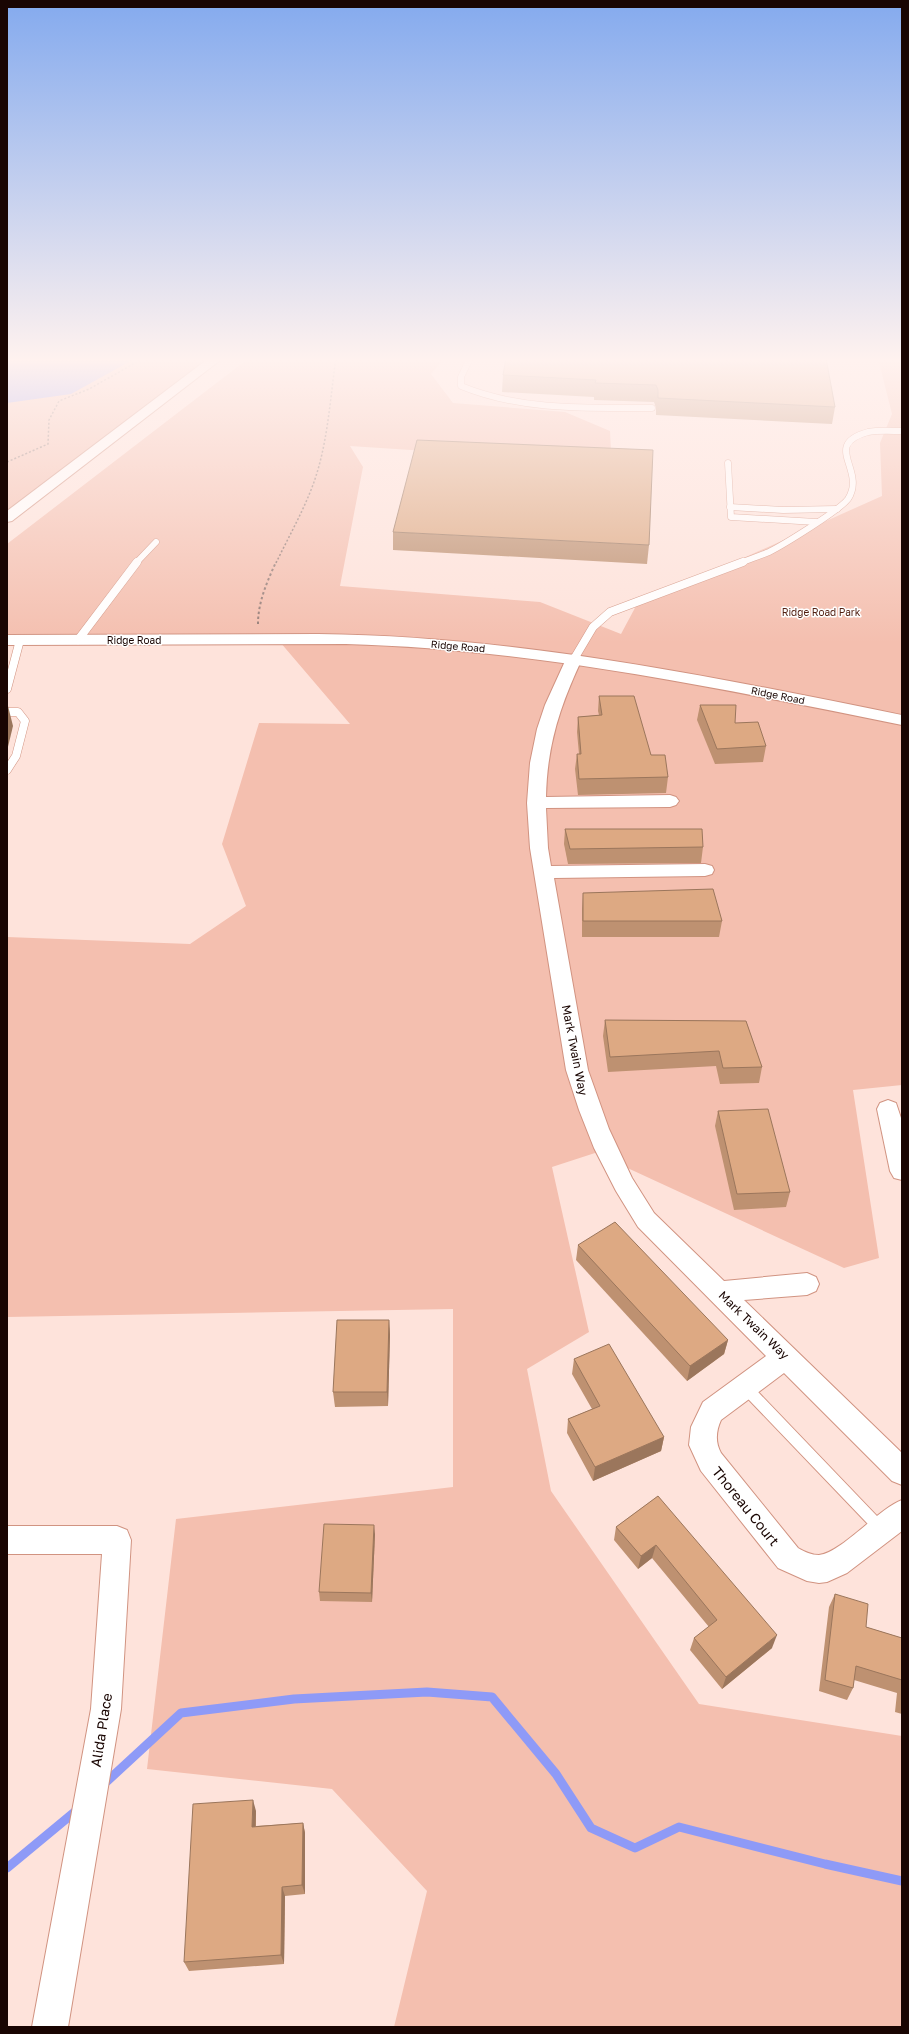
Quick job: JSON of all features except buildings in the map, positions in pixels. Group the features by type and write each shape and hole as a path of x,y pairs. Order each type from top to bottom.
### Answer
{"street":[{"path":"7,518 92,453"},
{"name":"Ridge Road","path":"13,640 238,639 399,641 467,646 649,670 902,720"},
{"name":"Mark Twain Way","path":"574,659 551,712 543,740 536,777 536,803 539,848 577,1070 587,1106 605,1151 630,1196 646,1220 786,1356 902,1472"},
{"path":"536,803 670,801"},
{"path":"543,872 704,870"},
{"path":"888,1109 902,1170"},
{"path":"720,1292 807,1284"},
{"name":"Thoreau Court","path":"786,1356 712,1411 704,1427 704,1445 711,1462 788,1558 802,1567 820,1570 836,1564 892,1521"},
{"name":"Alida Place","path":"7,1540 117,1540 106,1709 50,2027"}],"lane":[{"path":"574,659 588,631 598,620 610,612 769,552 837,510 847,500 852,491 854,480 845,453"},
{"path":"728,463 731,517 816,522"},
{"path":"730,507 783,510 837,510"},
{"path":"78,640 132,568 156,542"},
{"path":"7,689 13,640"},
{"path":"7,712 18,712 25,720 16,756 7,770"},
{"path":"745,1387 892,1521"}],"path":[{"path":"7,462 28,453"},
{"path":"261,626 257,623 260,602 309,497 319,466 321,453"}],"green space":[{"path":"7,453 92,453 7,518"},
{"name":"Ridge Road Park","path":"126,453 354,453 363,467 340,586 540,602 621,634 636,606 882,496 880,453 902,453 902,1085 853,1090 879,1258 844,1268 595,1153 552,1167 589,1332 527,1369 551,1491 699,1704 902,1736 902,2027 394,2027 427,1891 332,1789 147,1769 176,1519 453,1487 453,1309 7,1317 7,937 190,944 246,906 222,844 259,723 350,724 280,642 7,638 7,544"},
{"path":"454,453 581,453 516,457"}],"waterway":[{"path":"103,1785 181,1713 294,1699 427,1692 492,1697 556,1774 591,1828 635,1848 679,1827 825,1864 902,1881"},
{"path":"7,1868 77,1810"}]}
